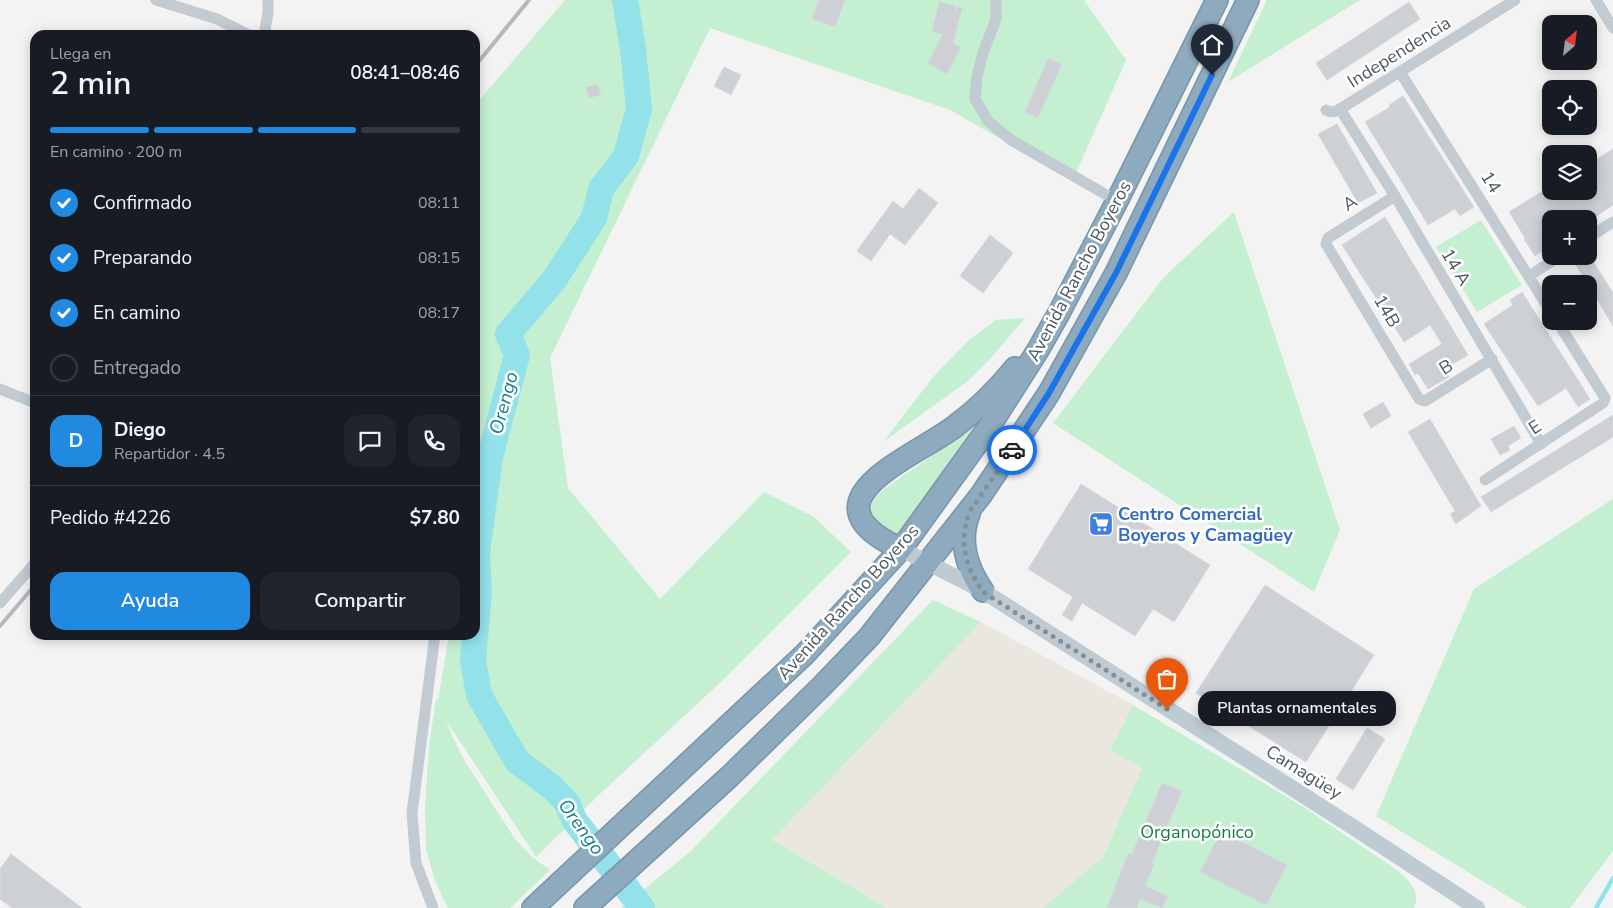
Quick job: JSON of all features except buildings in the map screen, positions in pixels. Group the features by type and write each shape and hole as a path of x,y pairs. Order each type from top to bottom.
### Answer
{"highway":[{"name":"Avenida Rancho Boyeros","path":"533,908 805,654 901,549 990,427 1018,384 1059,313 1217,0"},
{"name":"Avenida Rancho Boyeros","path":"585,908 729,777 822,686 868,637 981,496 1049,393 1116,273 1248,0"},
{"path":"901,549 877,537 863,523 858,507 863,492 877,476 952,428 974,411 1009,376 1059,313"},
{"path":"981,496 970,511 966,521 964,548 971,572 983,592"}],"main road":[{"name":"Camagüey","path":"901,549 983,592 1477,908"}],"street":[{"path":"156,0 217,20 238,30"},
{"path":"265,30 268,0"},
{"path":"996,0 996,19 983,53 977,76 975,99 988,121 1011,140 1117,201"},
{"name":"Independencia","path":"1326,110 1335,112 1516,0"},
{"path":"1596,0 1613,28"},
{"name":"14","path":"1400,72 1542,297"},
{"name":"14 A","path":"1340,109 1492,359 1541,444"},
{"name":"A","path":"1326,241 1394,196"},
{"path":"1597,233 1613,222"},
{"name":"14B","path":"1326,241 1326,244 1419,399"},
{"path":"1530,276 1546,265"},
{"name":"E","path":"1485,480 1603,403 1604,398 1562,330"},
{"name":"B","path":"1419,399 1425,401 1492,359"},
{"path":"0,389 30,401"},
{"path":"0,603 30,569"},
{"path":"433,908 416,863 412,813 434,640"}],"shaded area":[{"path":"981,622 1133,705 1110,750 1142,768 1103,857 1043,908 887,908 772,840"}],"green space":[{"path":"565,0 1084,0 1126,60 1073,180 950,110 710,28 550,358 568,488 660,599 764,492 814,517 851,552 723,680 602,792 536,857 446,720 466,763 515,839 532,857 550,870 510,908 448,908 435,881 426,850 425,808 429,745 448,640 480,640 480,99"},
{"path":"1267,0 1360,0 1228,82"},
{"path":"1234,212 1340,530 1314,592 1053,423 1164,277"},
{"path":"1481,220 1522,285 1477,312 1436,247"},
{"path":"1025,318 990,359 968,381 883,442 934,376 969,340 996,320"},
{"path":"976,425 903,532 896,535 879,528 870,511 873,499 887,487"},
{"path":"1613,499 1613,851 1570,908 1527,908 1376,816 1474,589"},
{"path":"933,600 981,622 772,840 887,908 621,908 690,852"},
{"name":"Organopónico","path":"1133,705 1302,806 1397,870 1413,886 1416,896 1414,908 1043,908 1103,857 1142,768 1110,750"}],"waterway":[{"name":"Orengo","path":"480,531 490,457 517,355 508,334 554,280 594,218 601,189 626,156 639,109 633,49 625,0"},
{"name":"Orengo","path":"475,640 473,660 479,695 517,761 553,788 567,803 575,821 642,908"},
{"path":"1596,908 1613,878"}],"railway":[{"path":"480,60 529,0"},
{"path":"0,626 30,591"}],"way so far":[{"path":"1012,450 970,511 966,521 964,548 971,572 983,592 1167,709"}],"place":[{"name":"Centro Comercial Boyeros y Camagüey","path":"1101,524"},
{"name":"Plantas ornamentales","path":"1167,709"}],"route":[{"path":"1012,450 1049,393 1116,273 1212,75"}]}
